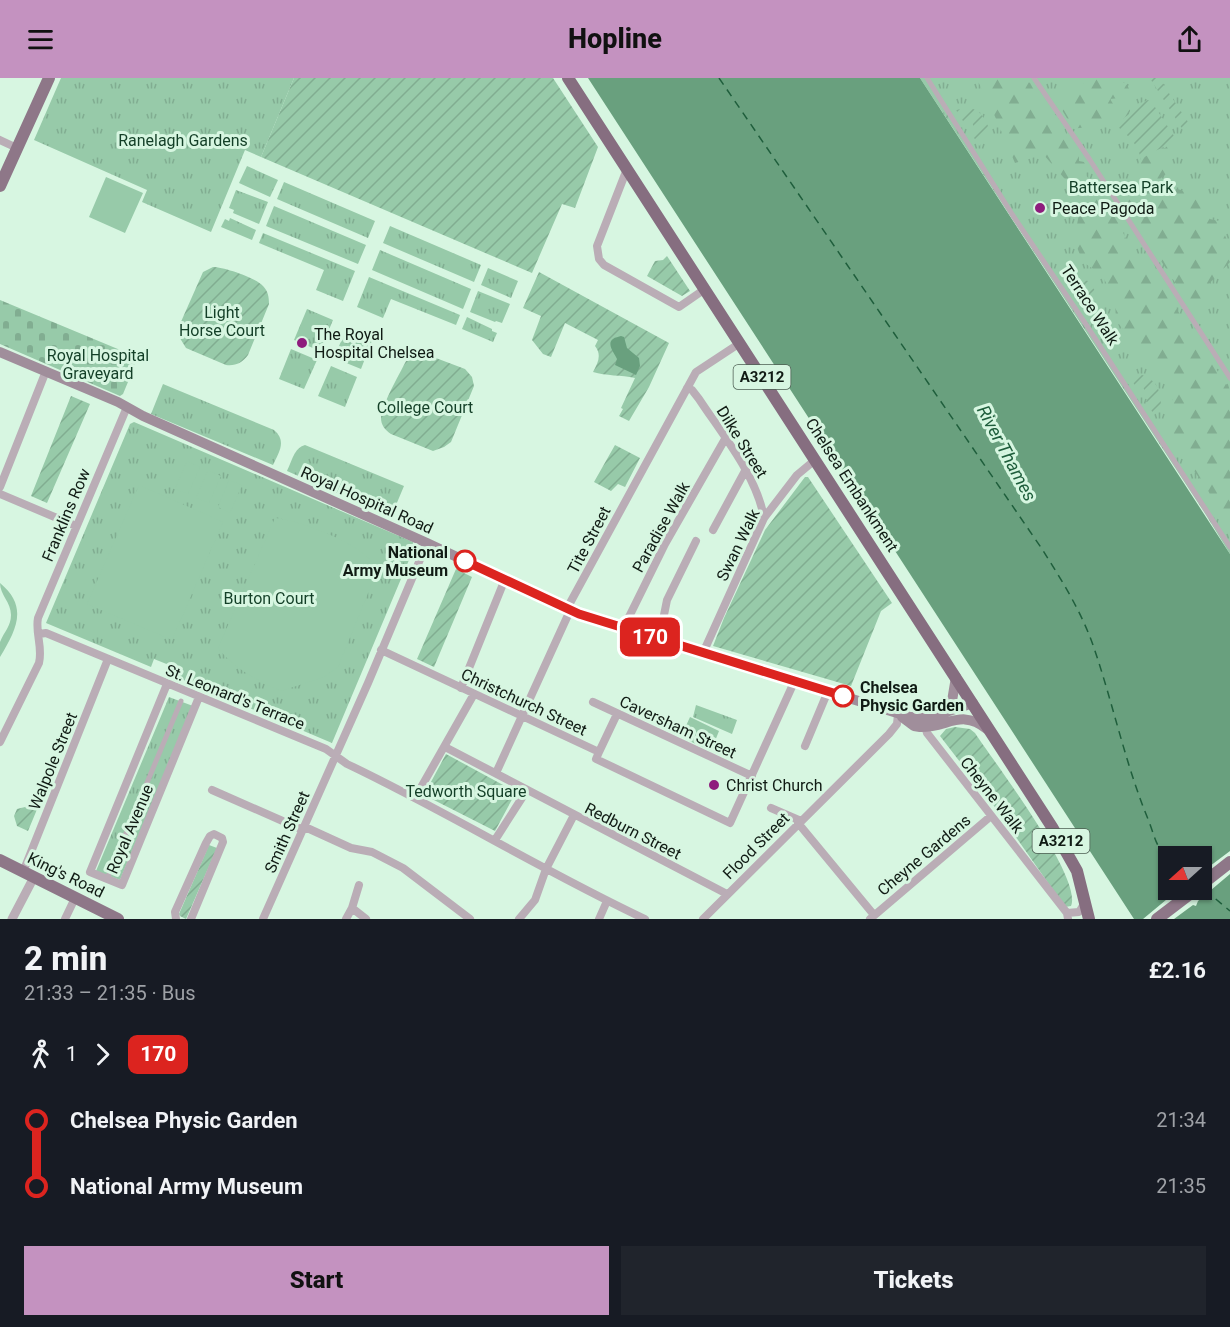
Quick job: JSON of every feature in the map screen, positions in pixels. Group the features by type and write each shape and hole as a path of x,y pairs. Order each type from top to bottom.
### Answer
{"highway":[{"name":"Chelsea Embankment","path":"568,78 1064,846 1077,871 1089,919"}],"main road":[{"path":"0,186 50,78"},
{"name":"Royal Hospital Road","path":"0,352 427,543 568,610 623,629 658,636 703,653 795,680 924,723 964,718 975,721 992,733"},
{"path":"945,713 952,701 956,677"},
{"name":"Royal Hospital Road","path":"924,723 973,703"},
{"name":"King's Road","path":"0,860 118,919"},
{"path":"1212,876 1230,862"},
{"path":"1157,919 1182,900"}],"street":[{"name":"Terrace Walk","path":"927,78 1012,214 1230,547"},
{"path":"1034,78 1090,160 1230,378"},
{"path":"0,140 17,148"},
{"path":"627,169 597,246 599,259 604,265 679,306 705,289"},
{"name":"Tite Street","path":"496,773 568,615 570,603 696,372 740,343"},
{"path":"0,487 46,371"},
{"name":"Dilke Street","path":"687,388 692,390 699,399 746,471 760,499 764,518"},
{"name":"Franklins Row","path":"0,742 39,663 42,649 37,625 38,618 127,407"},
{"name":"Paradise Walk","path":"623,629 665,544 725,439"},
{"name":"Swan Walk","path":"703,653 764,518 797,475 815,460"},
{"path":"713,530 746,471"},
{"path":"0,494 76,526"},
{"path":"663,621 667,600 696,541"},
{"name":"Smith Street","path":"263,919 427,543"},
{"path":"461,688 505,579"},
{"name":"St. Leonard's Terrace","path":"39,634 46,633 326,749 347,764 415,798"},
{"name":"Christchurch Street","path":"381,650 599,752 596,759 730,823 795,680"},
{"name":"Walpole Street","path":"28,875 108,659"},
{"name":"Royal Avenue","path":"167,684 90,872 106,879 122,885 199,697"},
{"path":"805,746 828,691"},
{"path":"474,694 415,798 546,869 645,919"},
{"path":"106,879 181,701"},
{"name":"Caversham Street","path":"593,702 752,776"},
{"path":"599,752 617,714"},
{"name":"Flood Street","path":"703,919 894,729 899,719 898,714"},
{"name":"Cheyne Walk","path":"924,723 1067,916 1083,908 1086,900"},
{"path":"445,747 527,790 495,840"},
{"path":"212,790 351,848 372,852 403,868 470,919"},
{"name":"Redburn Street","path":"527,790 727,894"},
{"path":"771,808 799,822 872,917"},
{"path":"519,919 535,900 546,869 574,815"},
{"name":"Cheyne Gardens","path":"872,917 991,816"},
{"path":"176,919 175,912 190,877 210,836 214,834 222,838 223,842 192,919"},
{"path":"12,919 28,875"},
{"path":"346,919 359,885"},
{"path":"65,919 75,898"},
{"path":"599,919 607,901"},
{"path":"352,908 366,919"}],"green space":[{"name":"Ranelagh Gardens","path":"61,78 294,78 261,157 245,150 211,232 142,202 147,190 34,140"},
{"path":"294,78 553,78 598,147 575,208 562,204 532,273 261,157"},
{"name":"Battersea Park","path":"920,78 1230,78 1230,554 1206,515"},
{"path":"976,78 1022,78 1030,83 1044,108 1050,108 1062,123 1067,136 1066,141 1070,148 1079,153 1079,161 1084,162 1088,170 1085,174 1089,179 1099,183 1101,195 1114,214 1129,245 1146,263 1230,390 1230,522 1164,428 1171,414 1173,391 1133,339 1116,321 1115,300 1102,275 1083,262 1074,240 1081,204 1071,186 1043,154 1015,163"},
{"path":"1095,78 1119,80 1128,86 1129,97 1110,99 1115,107 1132,106 1129,114 1116,125 1108,120 1073,128 1054,97"},
{"path":"1159,78 1190,125 1183,130 1151,80"},
{"path":"1151,101 1176,139 1141,160 1135,144 1116,125 1129,114 1132,106"},
{"path":"966,108 980,113 988,126 984,141 979,146 973,136 975,130 972,122 963,121 956,110"},
{"path":"1176,139 1179,148 1167,157 1166,174 1157,184 1201,195 1206,203 1205,218 1219,221 1226,217 1229,220 1223,231 1230,247 1230,262 1206,287 1208,294 1191,307 1120,198 1124,196 1127,200 1132,195 1139,161 1151,150 1165,148"},
{"path":"247,166 278,180 270,197 239,183"},
{"path":"106,177 143,193 125,233 89,217"},
{"path":"284,182 375,221 368,238 277,199"},
{"path":"236,190 268,202 259,224 233,213 234,210 229,208"},
{"path":"274,206 366,245 358,264 266,226"},
{"path":"230,218 256,230 252,240 221,227 225,219 229,221"},
{"path":"390,226 481,265 474,282 383,243"},
{"path":"263,233 355,271 343,301 316,290 324,270 259,243"},
{"path":"380,250 471,289 463,309 372,270"},
{"path":"667,256 690,291 682,296 647,276 655,261 663,260"},
{"name":"Light Horse Court","path":"213,267 232,271 254,280 267,292 269,304 248,355 236,364 226,365 186,348 178,335 180,324 203,272"},
{"path":"488,268 518,281 511,298 481,285"},
{"path":"539,272 669,343 649,387 629,421 619,416 635,378 593,372 598,359 595,346 598,340 565,323 551,357 543,354 532,340 541,316 523,308"},
{"path":"369,277 460,315 456,325 391,299 383,318 357,307"},
{"path":"1080,279 1088,281 1096,292 1095,309 1090,315 1083,306 1085,299 1083,295 1074,292 1068,281"},
{"path":"478,291 510,304 502,323 470,312"},
{"name":"Royal Hospital Graveyard","path":"0,300 125,352 123,356 132,360 131,363 135,365 123,394 120,396 0,344"},
{"path":"307,309 333,320 320,351 294,340"},
{"path":"467,317 497,333 493,342 462,329"},
{"path":"347,327 373,338 361,369 334,358"},
{"path":"291,349 317,360 304,389 279,379"},
{"name":"College Court","path":"420,352 465,369 472,377 474,386 451,442 433,451 391,434 381,421 384,405 408,357"},
{"path":"331,366 357,377 345,407 318,396"},
{"path":"1139,374 1150,379 1159,390 1161,406 1154,415 1146,401 1148,398 1143,387 1136,387 1129,376"},
{"path":"163,384 274,430 281,442 273,465 151,414"},
{"path":"71,396 90,404 47,503 31,496"},
{"name":"Burton Court","path":"134,422 413,542 414,548 332,743 176,677 179,669 154,659 151,667 46,623 130,424"},
{"path":"305,445 404,486 391,517 287,471 296,452"},
{"path":"615,445 640,458 625,487 618,484 611,491 594,482"},
{"path":"187,461 200,467 188,494 175,489"},
{"path":"208,470 221,476 209,503 196,498"},
{"name":"Chelsea Physic Garden","path":"805,477 808,477 892,603 881,611 851,686 713,646 765,530"},
{"path":"229,480 242,485 230,513 218,507"},
{"path":"139,485 223,522 172,640 87,604"},
{"path":"275,518 333,536 362,552 377,571 338,667 324,677 281,691 246,673 218,648"},
{"path":"456,569 472,577 434,667 417,659"},
{"path":"0,583 14,601 17,619 11,637 0,657 0,642 9,626 11,615"},
{"path":"169,697 193,706 120,880 96,871"},
{"path":"696,705 737,720 732,734 693,717"},
{"path":"690,717 719,731 711,751 681,737"},
{"path":"955,727 970,729 975,733 1035,820 1064,871 1071,892 1071,906 1065,907 994,806 940,736 946,729"},
{"name":"Tedworth Square","path":"446,754 516,792 495,831 426,796 425,793"},
{"path":"33,805 38,807 28,831 17,826 14,816 17,809"},
{"path":"209,845 217,848 186,919 179,914"}],"water":[{"name":"River Thames","path":"588,78 920,78 1230,554 1230,919 1134,919"},
{"path":"624,337 627,348 639,358 640,366 636,375 615,365 617,359 610,344 614,338"}],"pier":[{"path":"1230,851 1230,874 1212,889 1212,864"},
{"path":"1166,900 1199,900 1196,906 1193,905 1174,919 1143,919"}],"ferry route":[{"path":"719,78 1042,549 1063,584 1083,620 1093,645 1140,798 1159,846"},
{"path":"1212,896 1230,911"}],"tunnel":[{"path":"659,632 663,620"}],"bus line":[{"name":"170","path":"465,561 579,614 843,696"}],"place":[{"name":"Peace Pagoda","path":"1040,208"},
{"name":"The Royal Hospital Chelsea","path":"302,343"},
{"name":"National Army Museum","path":"465,561"},
{"name":"Chelsea Physic Garden","path":"843,696"},
{"name":"Christ Church","path":"714,785"}]}
